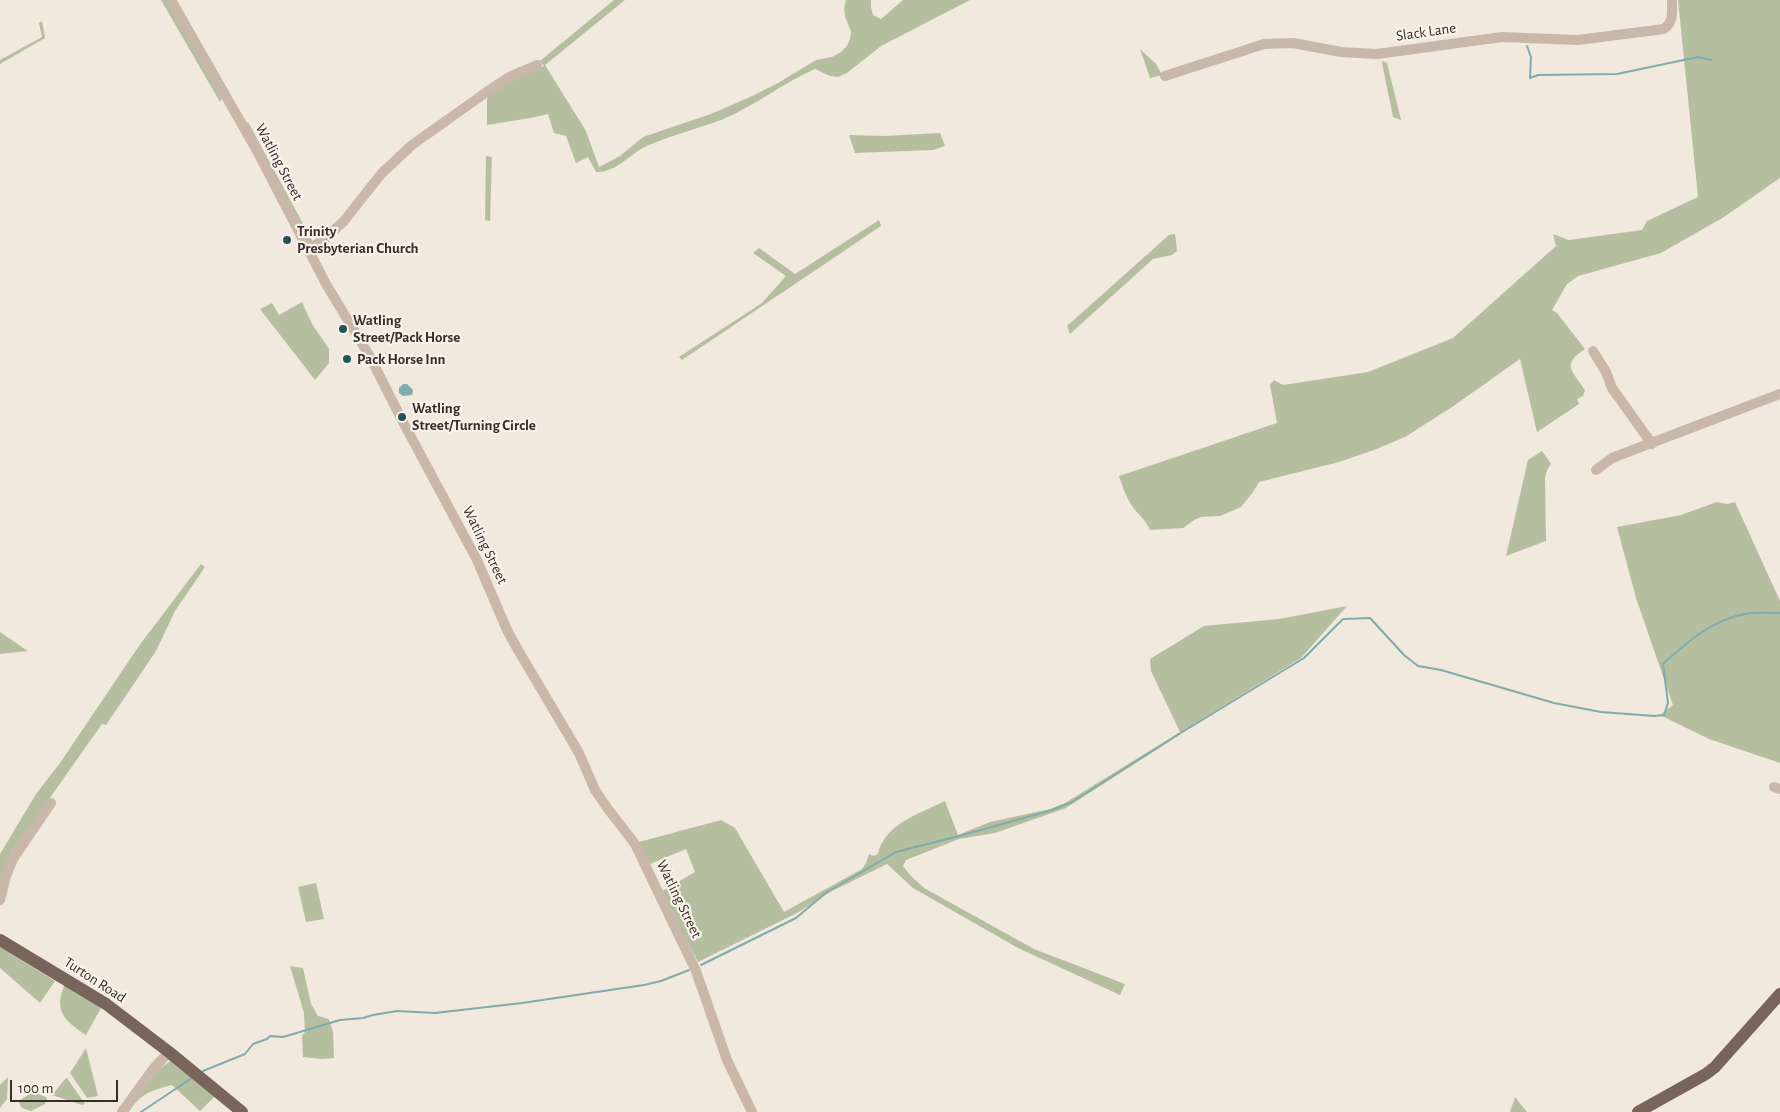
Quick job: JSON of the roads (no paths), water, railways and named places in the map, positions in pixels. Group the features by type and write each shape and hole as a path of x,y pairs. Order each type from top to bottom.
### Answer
{"main road":[{"name":"Turton Road","path":"0,940 106,1004 169,1052 242,1112"},
{"path":"1638,1112 1706,1074 1715,1067 1780,994"}],"street":[{"name":"Watling Street","path":"170,0 256,149 326,284 369,355 477,560 514,644 579,753 595,790 635,844 696,971 727,1060 752,1112"},
{"name":"Slack Lane","path":"1165,76 1264,44 1293,43 1341,52 1377,54 1502,37 1578,40 1664,29 1671,20 1672,0"},
{"path":"309,249 323,240 344,221 381,174 412,145 511,76 538,66"},
{"path":"1593,351 1606,372 1612,388 1652,444"},
{"path":"1596,470 1612,458 1780,394"},
{"path":"0,900 6,876 13,859 51,803"},
{"path":"122,1112 154,1068 169,1052"}],"water":[{"path":"403,384 407,384 413,390 412,395 403,396 399,393 399,388"}],"waterway":[{"path":"1527,46 1531,57 1530,78 1538,75 1617,74 1698,57 1711,60"},
{"path":"701,965 796,918 827,892 896,852 1049,811 1072,802 1304,658 1343,619 1370,618 1404,655 1418,666 1441,670 1554,703 1601,712 1654,716 1664,715 1668,703 1663,664 1681,648 1711,626 1733,617 1754,613 1780,613"},
{"path":"203,1071 245,1054 253,1044 270,1036 283,1037 340,1020 363,1018 397,1011 435,1013 522,1003 644,985 661,981 689,970"},
{"path":"141,1112 192,1078"}],"place":[{"name":"Trinity Presbyterian Church","path":"287,240"},
{"name":"Watling Street/Pack Horse","path":"343,329"},
{"name":"Pack Horse Inn","path":"347,359"},
{"name":"Watling Street/Turning Circle","path":"402,417"}]}
